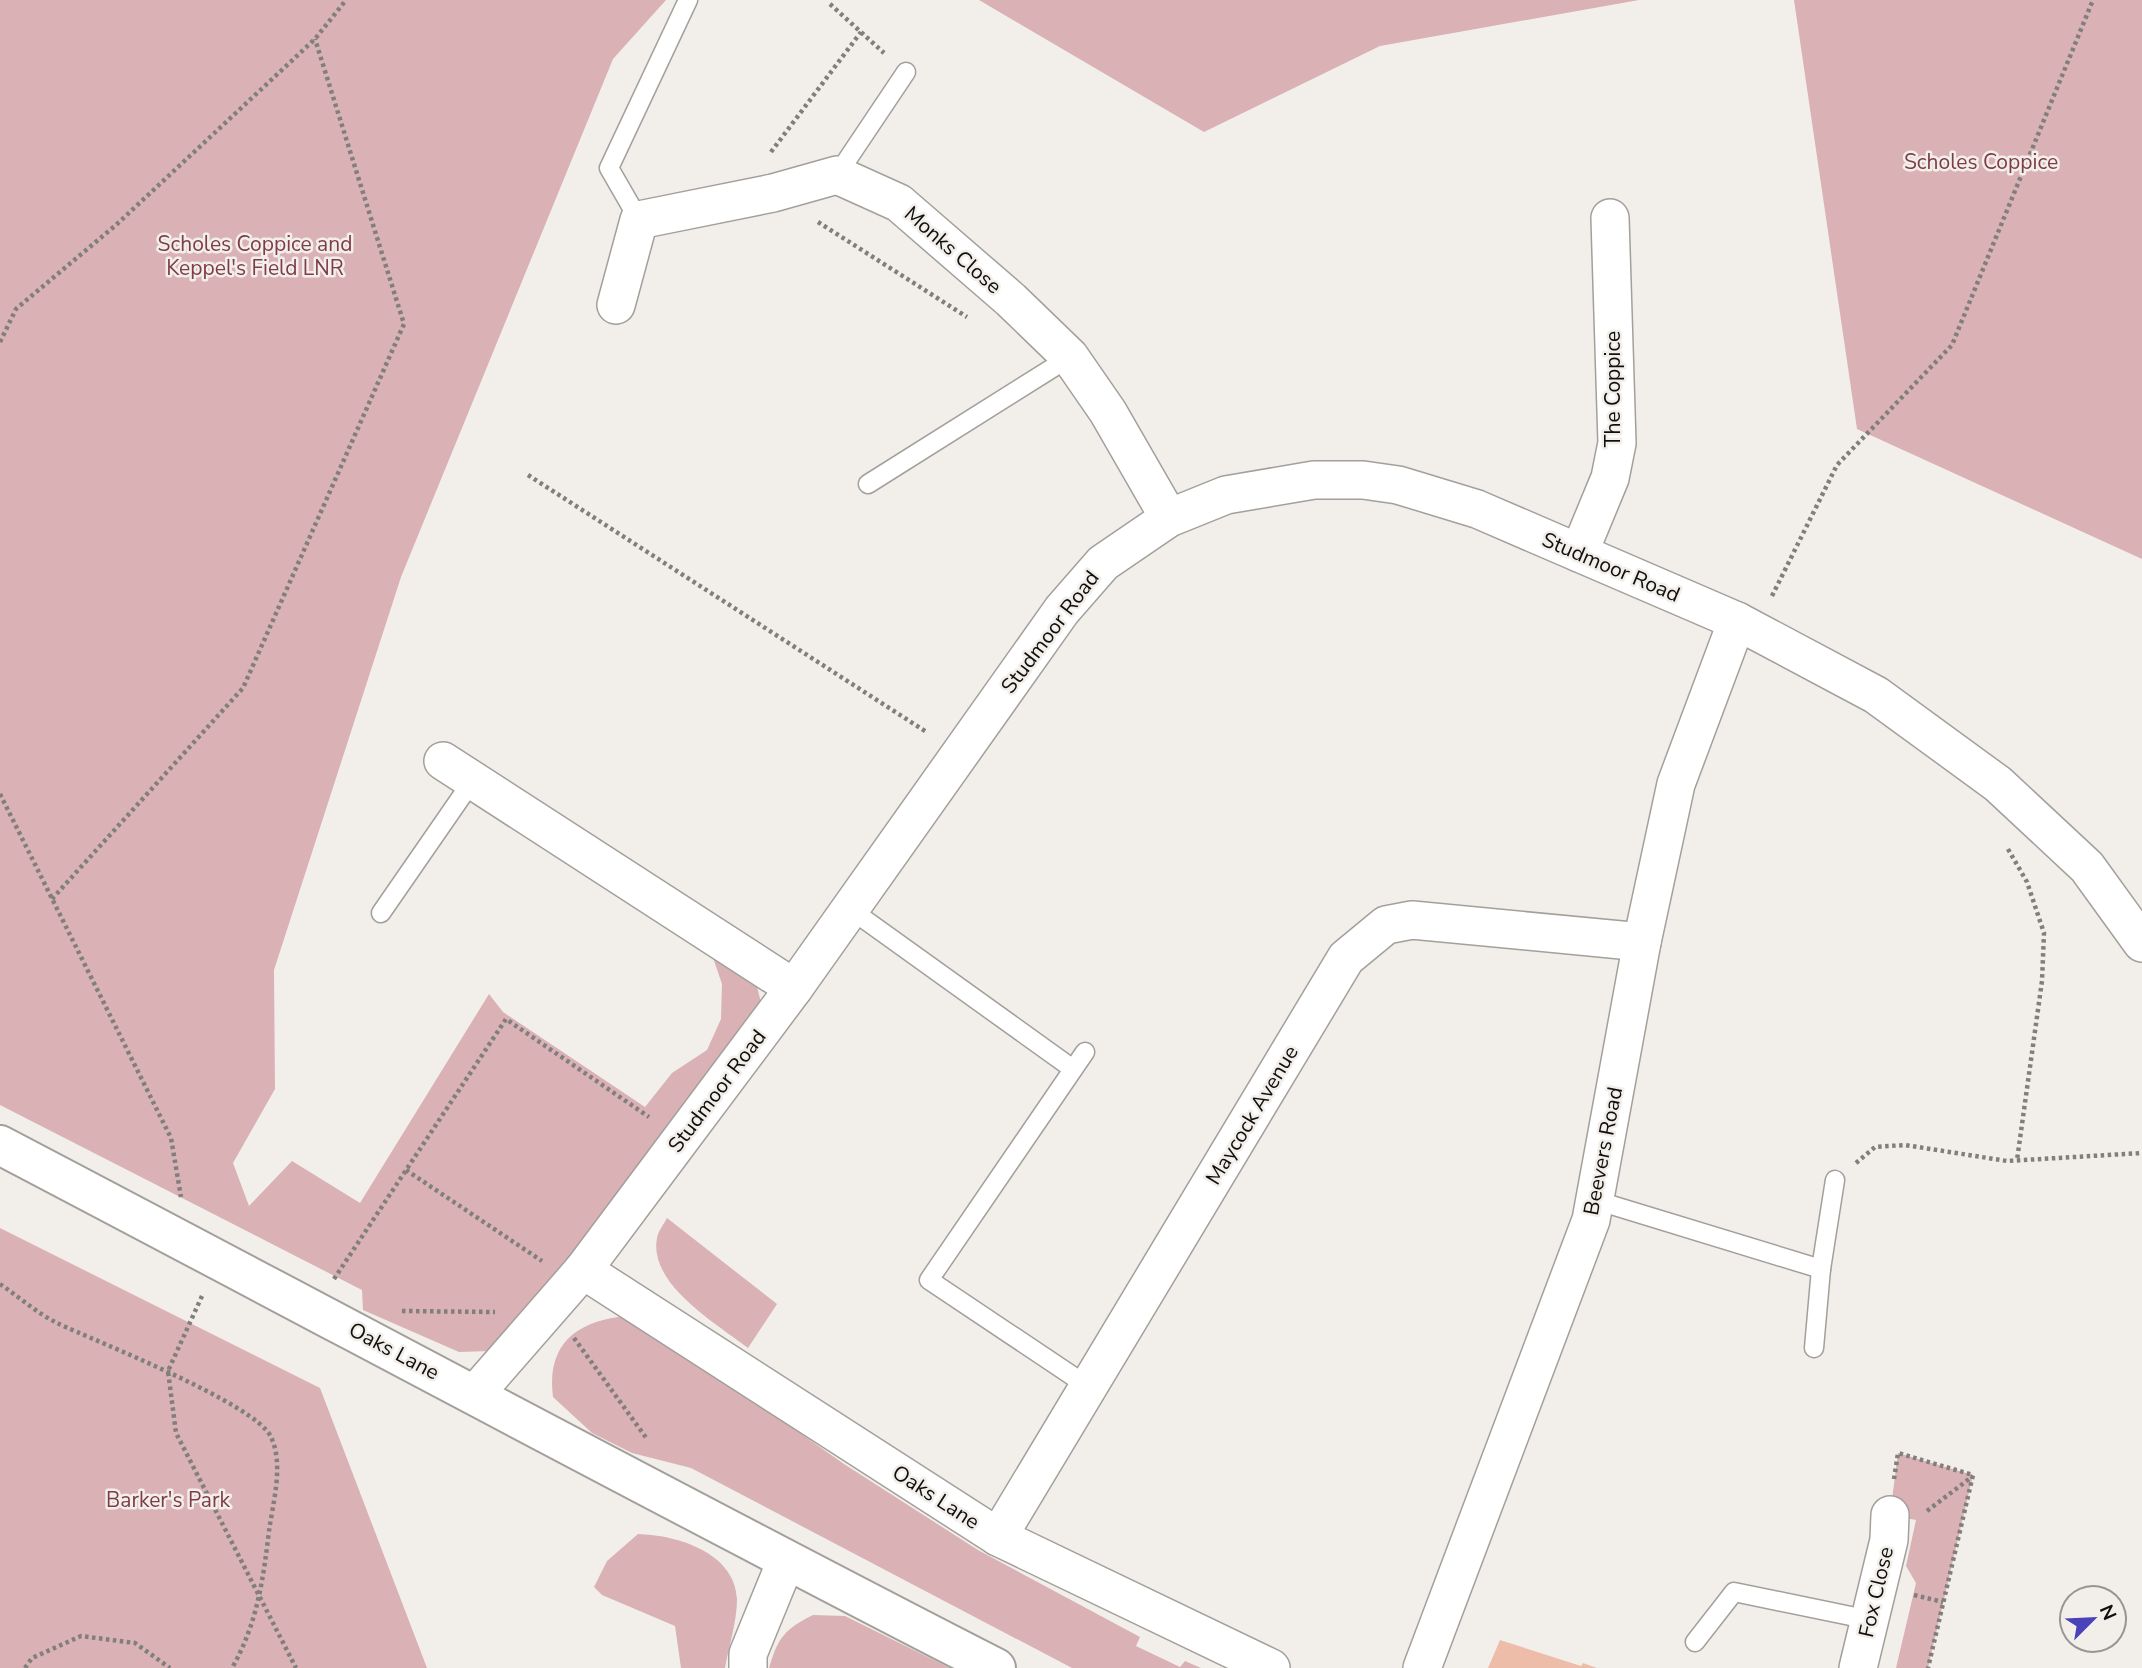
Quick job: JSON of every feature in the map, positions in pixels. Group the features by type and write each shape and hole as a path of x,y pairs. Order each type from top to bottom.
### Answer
{"street":[{"path":"616,305 639,220 774,193 837,175"},
{"name":"Monks Close","path":"837,175 900,203 1011,300 1070,357 1108,412 1169,518"},
{"name":"The Coppice","path":"1579,553 1610,478 1617,443 1610,218"},
{"name":"Studmoor Road","path":"475,1394 578,1276 681,1139 794,988 1062,610 1103,563 1169,518 1226,495 1314,480 1363,480 1398,485 1477,509 1746,626 1876,695 1998,784 2087,867 2142,943"},
{"name":"Beevers Road","path":"1422,1668 1591,1220 1642,942 1676,784 1746,626"},
{"path":"458,770 794,988"},
{"name":"Maycock Avenue","path":"998,1537 1346,958 1385,925 1412,920 1455,922 1642,942"},
{"name":"Oaks Lane","path":"0,1145 475,1394 651,1490 996,1668"},
{"name":"Oaks Lane","path":"578,1276 998,1537 1271,1668"},
{"name":"Fox Close","path":"1858,1668 1890,1527"},
{"path":"748,1668 748,1654 786,1560"}],"lane":[{"path":"639,220 609,168 688,0"},
{"path":"837,175 906,72"},
{"path":"869,484 1070,357"},
{"path":"381,913 458,770"},
{"path":"850,909 1073,1069"},
{"path":"1085,1052 929,1280 1088,1387"},
{"path":"1814,1348 1821,1269 1835,1180"},
{"path":"1595,1200 1821,1269"},
{"path":"1695,1642 1734,1592 1870,1620"}],"path":[{"path":"0,342 16,309 116,225 315,39 346,0"},
{"path":"1746,626 1837,465 1952,345 2094,0"},
{"path":"830,4 906,72"},
{"path":"734,201 861,32"},
{"path":"52,899 243,688 404,324 315,39"},
{"path":"774,193 970,318"},
{"path":"528,475 960,754"},
{"path":"0,794 171,1138 205,1252 168,1371 176,1433 296,1668"},
{"path":"2004,841 2026,882 2044,933 2042,981 2017,1160"},
{"path":"314,1310 506,1019 681,1139"},
{"path":"1835,1180 1875,1147 1906,1145 2017,1160 2142,1153"},
{"path":"406,1170 578,1276"},
{"path":"0,1284 55,1321 168,1371 248,1415 271,1435 278,1462 261,1598 249,1638 232,1668"},
{"path":"391,1310 545,1313 574,1337 656,1452 651,1490"},
{"path":"1890,1527 1898,1453 1973,1475"},
{"path":"1890,1527 1973,1475"},
{"path":"1928,1668 1973,1475"},
{"path":"24,1668 32,1658 80,1636 135,1643 170,1668"}],"green space":[{"name":"Scholes Coppice and Keppel's Field LNR","path":"0,0 666,0 613,59 401,577 274,970 275,1089 233,1163 249,1206 292,1161 360,1203 489,994 503,1012 645,1107 672,1073 707,1050 721,1019 722,984 711,952 756,982 761,1003 561,1274 490,1351 459,1352 363,1310 362,1290 0,1105"},
{"path":"979,0 1639,0 1380,46 1204,132"},
{"name":"Scholes Coppice","path":"1794,0 2142,0 2142,559 1857,429"},
{"path":"667,1218 777,1304 748,1348 703,1315 674,1287 663,1271 657,1255 657,1238"},
{"name":"Barker's Park","path":"0,1228 320,1388 427,1668 0,1668"},
{"path":"628,1316 647,1325 844,1464 978,1550 1140,1637 1136,1646 1180,1667 1185,1661 1201,1668 1072,1668 691,1468 632,1453 592,1433 553,1397 555,1362 560,1349 580,1329 610,1318"},
{"path":"1898,1453 1973,1475 1928,1668 1896,1668 1916,1583 1906,1566 1916,1520 1890,1515"},
{"path":"638,1534 669,1538 701,1549 726,1569 734,1583 737,1607 725,1668 681,1668 675,1626 602,1595 594,1587 607,1561"},
{"path":"813,1615 845,1616 950,1668 769,1668 779,1641 789,1630"}],"building":[{"path":"1500,1640 1581,1666 1583,1663 1597,1668 1488,1668"}]}
